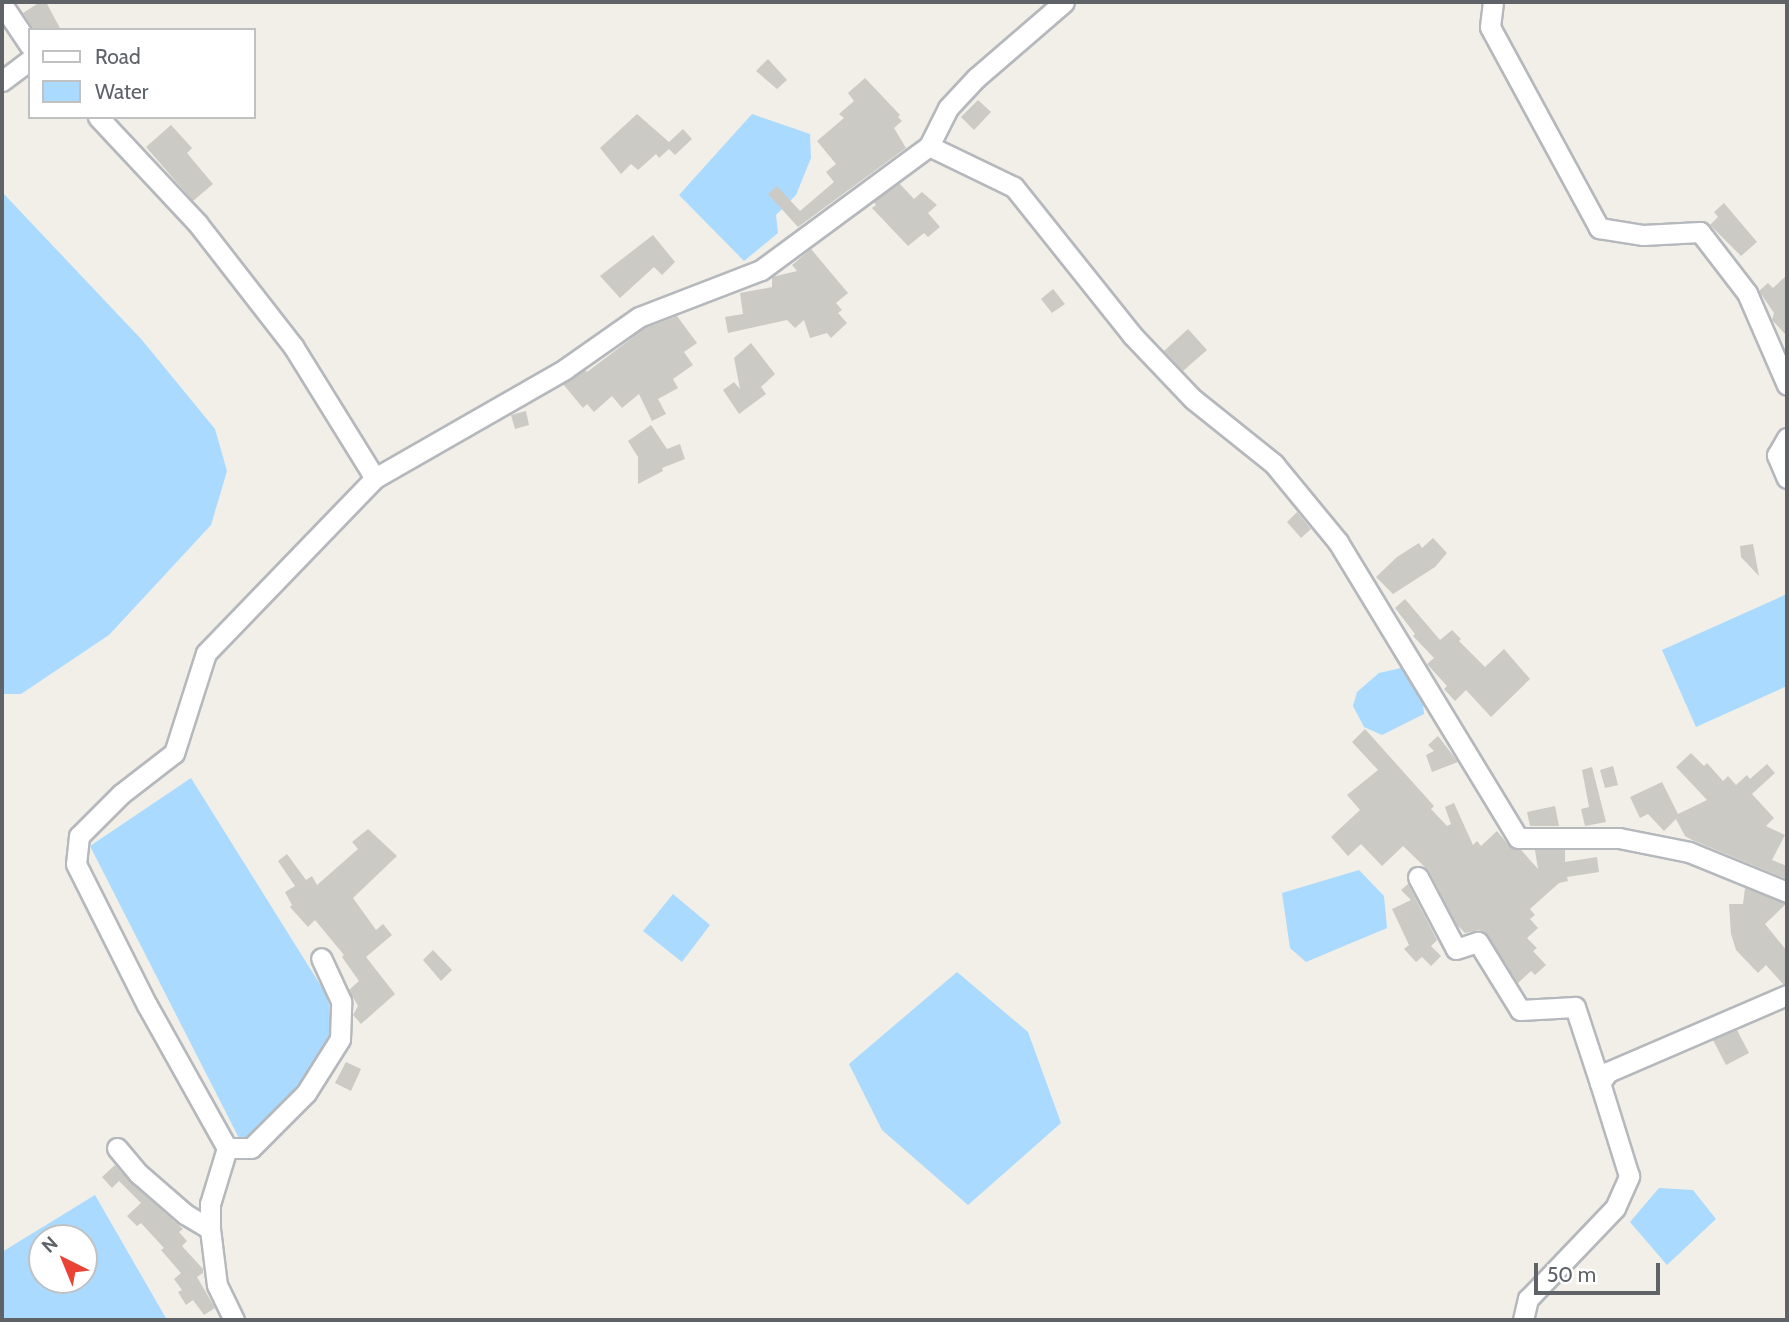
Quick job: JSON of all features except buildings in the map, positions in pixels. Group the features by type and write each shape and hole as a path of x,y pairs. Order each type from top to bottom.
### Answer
{"street":[{"path":"234,1320 217,1285 210,1229 210,1204 227,1148 147,1004 76,864 79,836 121,794 174,752 206,653 375,478 565,369 639,317 761,270 929,146 948,108 1064,2"},
{"path":"1493,2 1490,27 1599,228 1643,235 1700,232 1747,293 1787,385"},
{"path":"2,4 28,43"},
{"path":"2,81 28,62"},
{"path":"100,119 198,225 293,346 375,478"},
{"path":"929,146 1014,187 1132,335 1193,399 1274,464 1338,542 1518,838 1619,838 1689,852 1787,892"},
{"path":"1787,438 1777,455 1787,478"},
{"path":"1418,877 1456,949 1478,942 1520,1010 1575,1007 1629,1176 1615,1208 1528,1299 1523,1320"},
{"path":"227,1148 251,1148 306,1093 340,1039 341,1001 321,958"},
{"path":"1600,1083 1608,1072 1787,995"},
{"path":"117,1148 139,1174 186,1214 210,1229"}],"water":[{"path":"752,114 810,134 811,158 796,195 776,215 778,233 744,261 679,195"},
{"path":"2,192 142,340 215,429 227,471 211,525 109,635 21,694 2,694"},
{"path":"1787,594 1787,686 1696,727 1662,650"},
{"path":"1401,668 1421,686 1424,714 1382,735 1364,727 1353,706 1357,692 1379,673"},
{"path":"191,778 326,994 335,1025 292,1096 241,1142 90,846"},
{"path":"1359,870 1384,896 1387,928 1306,962 1290,948 1282,893"},
{"path":"673,894 710,925 682,962 643,931"},
{"path":"957,972 1028,1032 1061,1123 968,1205 882,1130 849,1064"},
{"path":"1659,1188 1693,1190 1716,1219 1667,1265 1630,1222"},
{"path":"95,1195 167,1320 2,1320 2,1252 28,1236 28,1294 98,1294 98,1224 48,1224"}]}
